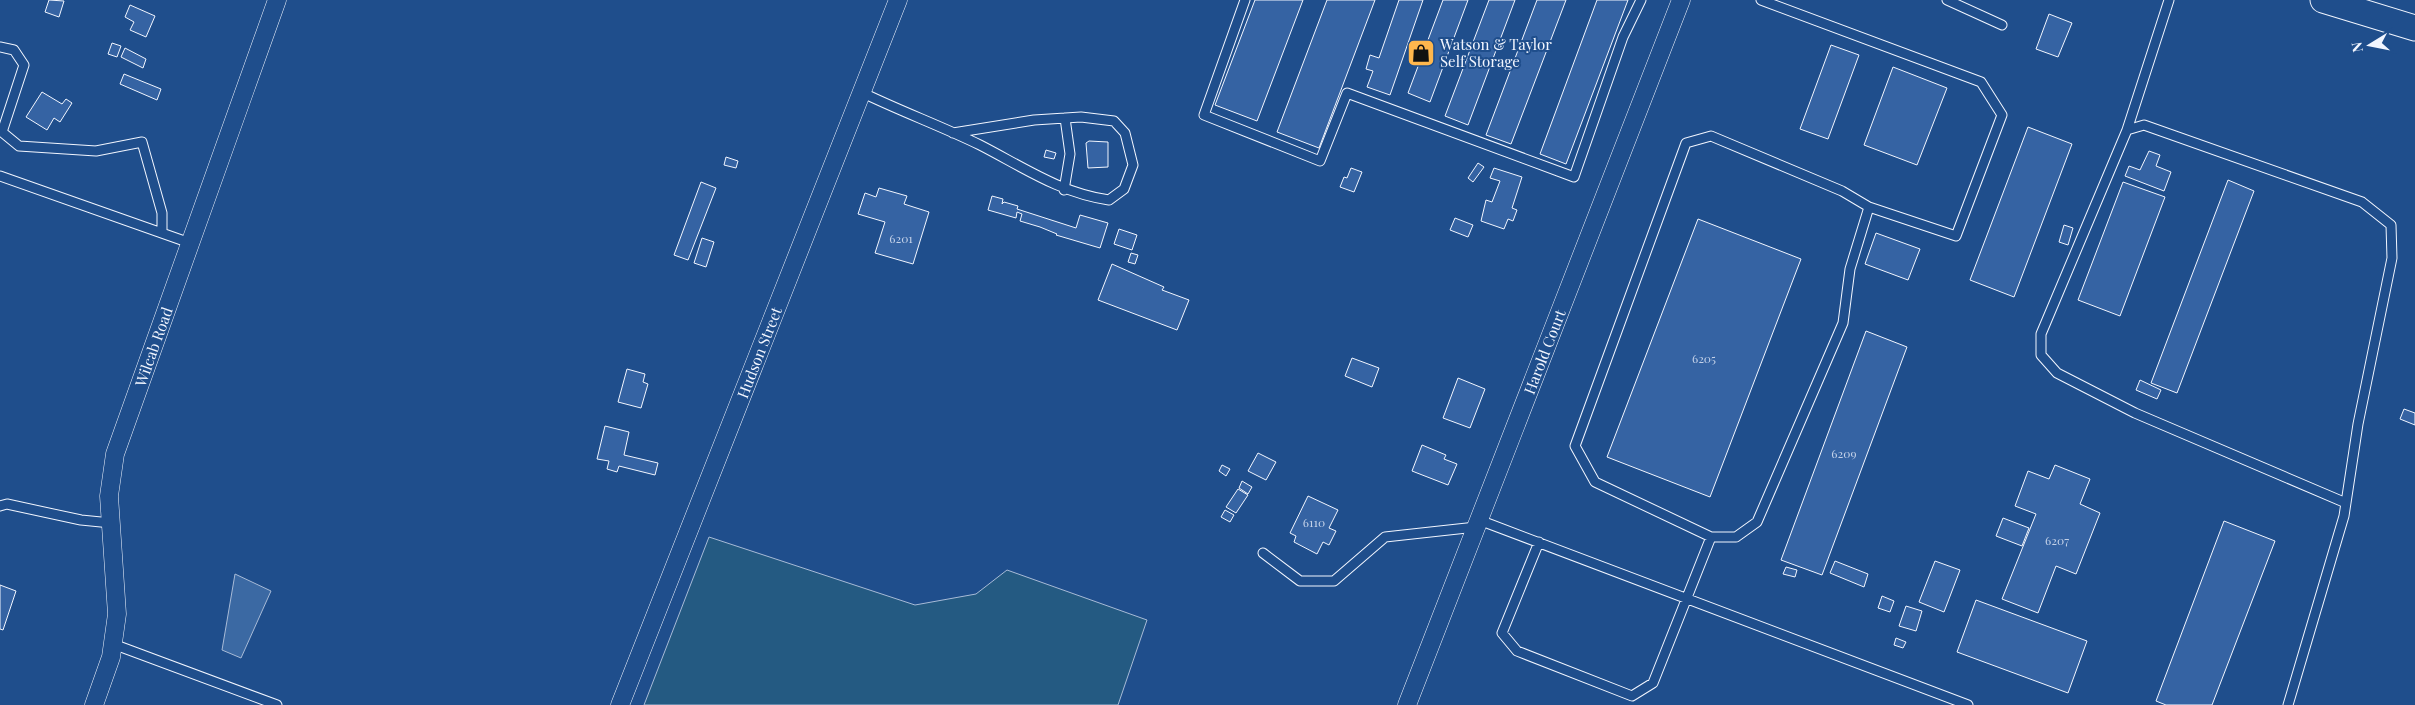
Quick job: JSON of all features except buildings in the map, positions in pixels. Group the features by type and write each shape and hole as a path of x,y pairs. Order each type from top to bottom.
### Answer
{"main road":[{"path":"2323,0 2415,28"}],"street":[{"name":"Wilcab Road","path":"94,705 111,657 117,614 109,496 115,454 277,0"},
{"name":"Hudson Street","path":"620,705 898,0"},
{"name":"Harold Court","path":"1407,705 1682,0"}],"lane":[{"path":"1244,0 1204,115 1320,161 1347,93 1574,178 1611,71 1641,0"},
{"path":"1761,0 1981,82 2002,115 1956,236 1869,208 1842,191 1711,136 1686,143 1575,446 1595,482 1711,537 1736,536 1758,522 1842,323 1850,269 1869,208"},
{"path":"1947,0 2002,24"},
{"path":"2169,0 2127,130 2041,334 2041,355 2057,374 2135,413 2346,503"},
{"path":"0,47 14,50 24,65 2,132 19,146 96,151 142,142 162,214 162,233"},
{"path":"861,92 953,134 1064,190 1109,200 1124,189 1132,165 1125,133 1114,121 1081,116 995,125 953,134"},
{"path":"1064,118 1070,154 1064,190"},
{"path":"2127,130 2144,124 2362,202 2391,225 2392,258 2358,424 2346,503 2323,592 2288,705"},
{"path":"0,176 190,243"},
{"path":"0,506 7,504 81,520 111,523"},
{"path":"1263,553 1300,581 1334,581 1385,537 1478,523 1539,542 1968,705"},
{"path":"1539,542 1502,633 1518,651 1632,696 1654,684 1711,537"},
{"path":"113,644 277,705"}],"shaded area":[{"path":"709,537 915,605 976,594 1007,570 1147,620 1118,705 644,705"},
{"path":"235,574 271,591 241,658 222,650"}],"place":[{"name":"Watson & Taylor Self Storage","path":"1421,53"}]}
